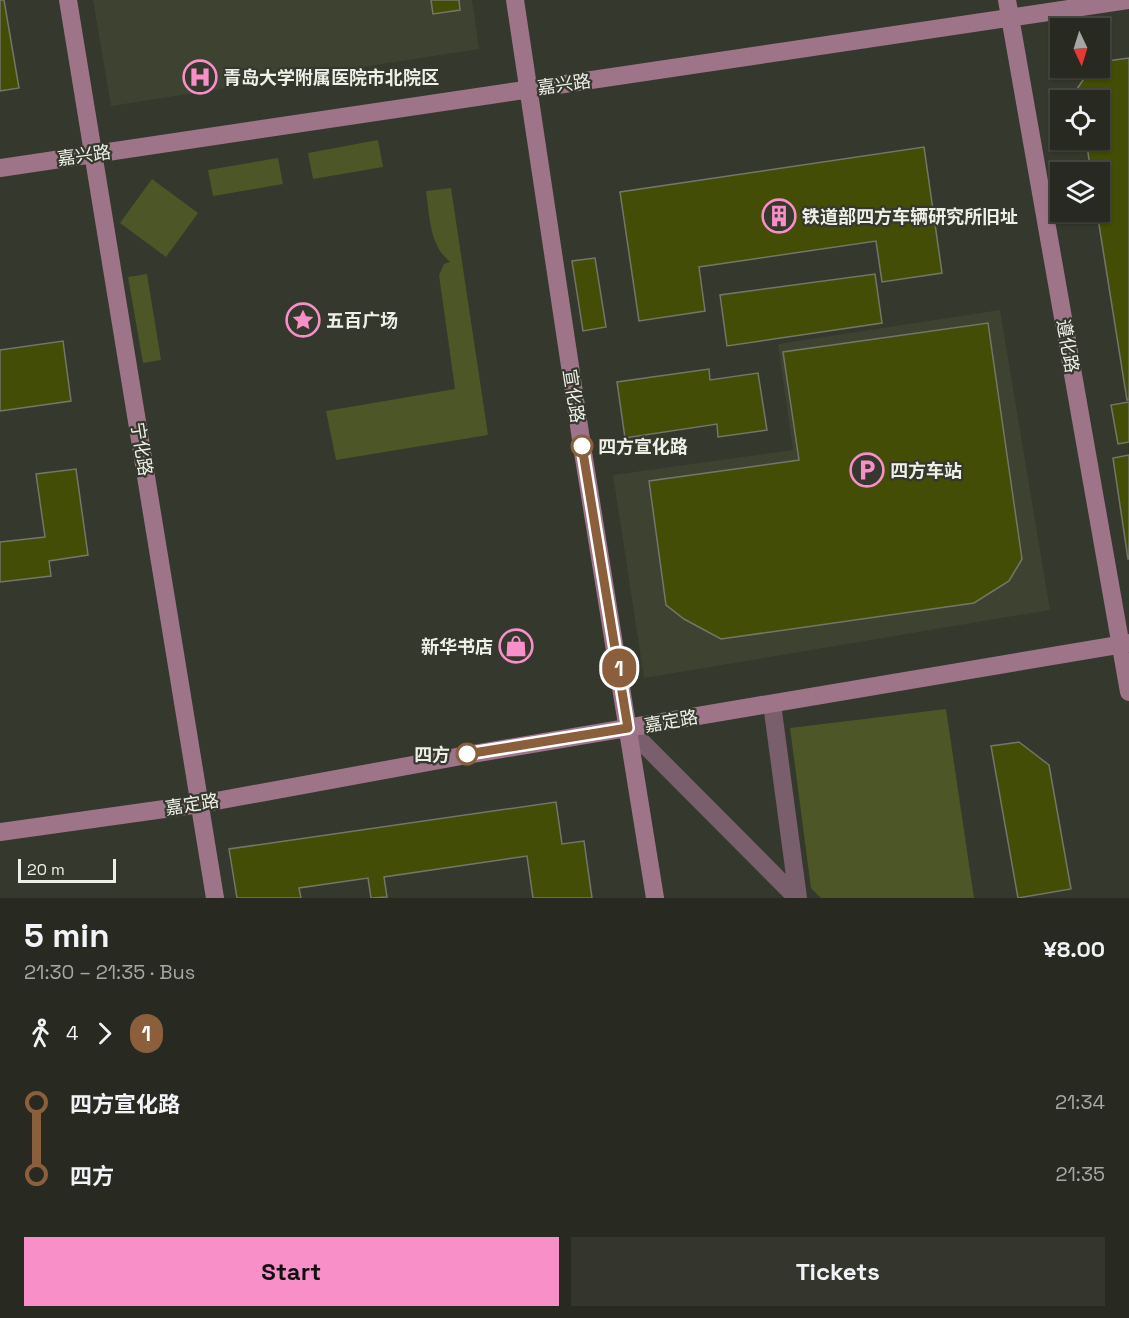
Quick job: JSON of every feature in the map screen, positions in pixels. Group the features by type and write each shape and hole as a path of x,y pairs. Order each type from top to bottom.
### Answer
{"street":[{"name":"宁化路","path":"68,0 215,898"},
{"name":"宣化路","path":"515,0 655,898"},
{"name":"嘉兴路","path":"0,168 528,89 1008,9 1129,0"},
{"name":"遵化路","path":"1008,9 1126,643 1129,692"},
{"name":"嘉定路","path":"0,832 200,804 1126,643"},
{"path":"772,704 797,898"},
{"path":"628,728 797,898"}],"shaded area":[{"name":"青岛大学附属医院市北院区","path":"93,0 472,0 479,49 111,106"},
{"name":"四方车站","path":"1000,310 1050,610 644,678 613,475 793,450 778,344"}],"green space":[{"path":"378,140 383,167 313,179 308,153"},
{"path":"278,158 283,184 213,196 208,170"},
{"path":"152,179 198,213 166,257 120,223"},
{"path":"451,188 488,435 336,460 326,411 455,389 439,275 444,264 450,262 434,239 426,191"},
{"path":"147,274 161,360 143,363 128,277"},
{"path":"946,709 974,898 821,898 811,888 790,728"}],"building":[{"path":"0,0 4,0 19,88 0,91"},
{"path":"431,0 459,0 460,10 433,14"},
{"path":"1129,58 1129,400 1127,400 1099,222 1110,222 1110,162 1089,162 1088,150 1110,150 1110,90 1077,89 1084,78 1110,78 1110,61"},
{"name":"铁道部四方车辆研究所旧址","path":"924,147 942,273 882,282 876,241 699,267 705,311 639,321 620,192"},
{"path":"595,258 606,327 583,331 572,261"},
{"path":"875,274 882,323 727,346 720,295"},
{"name":"四方车站","path":"988,323 1022,559 1009,581 974,603 721,639 684,619 666,605 649,481 799,460 783,352"},
{"path":"63,341 71,401 0,411 0,350"},
{"path":"709,369 710,380 758,373 767,430 718,437 717,424 625,438 617,382"},
{"path":"1129,402 1129,442 1118,444 1111,405"},
{"path":"1129,455 1129,559 1128,559 1113,458"},
{"path":"76,469 88,555 49,561 51,576 0,582 0,542 45,537 36,474"},
{"path":"1019,742 1049,765 1071,889 1018,898 991,746"},
{"path":"556,802 562,844 584,841 592,898 533,898 527,856 384,877 387,897 371,898 368,878 299,888 301,898 237,898 229,849"}],"bus line":[{"name":"1","path":"467,754 628,728 582,446"}],"place":[{"name":"青岛大学附属医院市北院区","path":"200,77"},
{"name":"铁道部四方车辆研究所旧址","path":"779,216"},
{"name":"五百广场","path":"303,320"},
{"name":"四方宣化路","path":"582,446"},
{"name":"四方车站","path":"867,470"},
{"name":"新华书店","path":"516,646"},
{"name":"四方","path":"467,754"}]}
